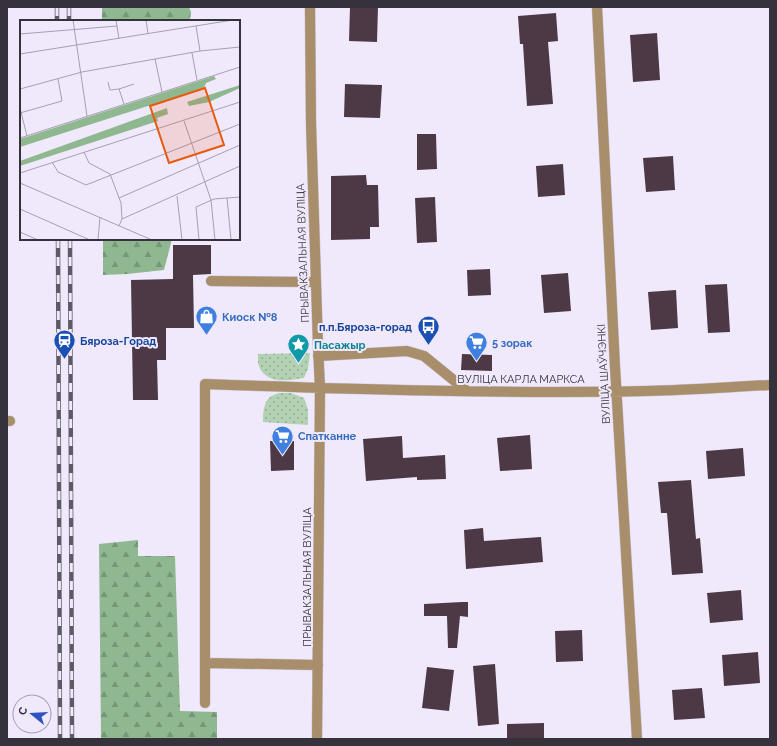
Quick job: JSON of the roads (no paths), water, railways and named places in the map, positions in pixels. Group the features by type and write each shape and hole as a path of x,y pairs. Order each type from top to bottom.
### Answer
{"street":[{"name":"ПРЫВАКЗАЛЬНАЯ ВУЛІЦА","path":"310,7 311,123 320,388 317,739"},
{"name":"ВУЛІЦА ШАЎЧЭНКІ","path":"596,7 637,739"},
{"path":"211,281 316,282"},
{"path":"318,356 407,351 424,356 467,391"},
{"name":"ВУЛІЦА КАРЛА МАРКСА","path":"205,663 205,384 467,391 648,391 770,385"},
{"path":"205,703 205,663 318,665"}],"railway":[{"path":"57,7 57,20"},
{"path":"69,7 69,20"},
{"path":"58,240 60,739"},
{"path":"70,240 72,739"}],"place":[{"name":"Киоск №8","path":"207,336"},
{"name":"п.п.Бяроза-горад","path":"428,346"},
{"name":"Бяроза-Горад","path":"65,360"},
{"name":"5 зорак","path":"477,362"},
{"name":"Пасажыр","path":"298,364"},
{"name":"Спатканне","path":"282,456"}]}
